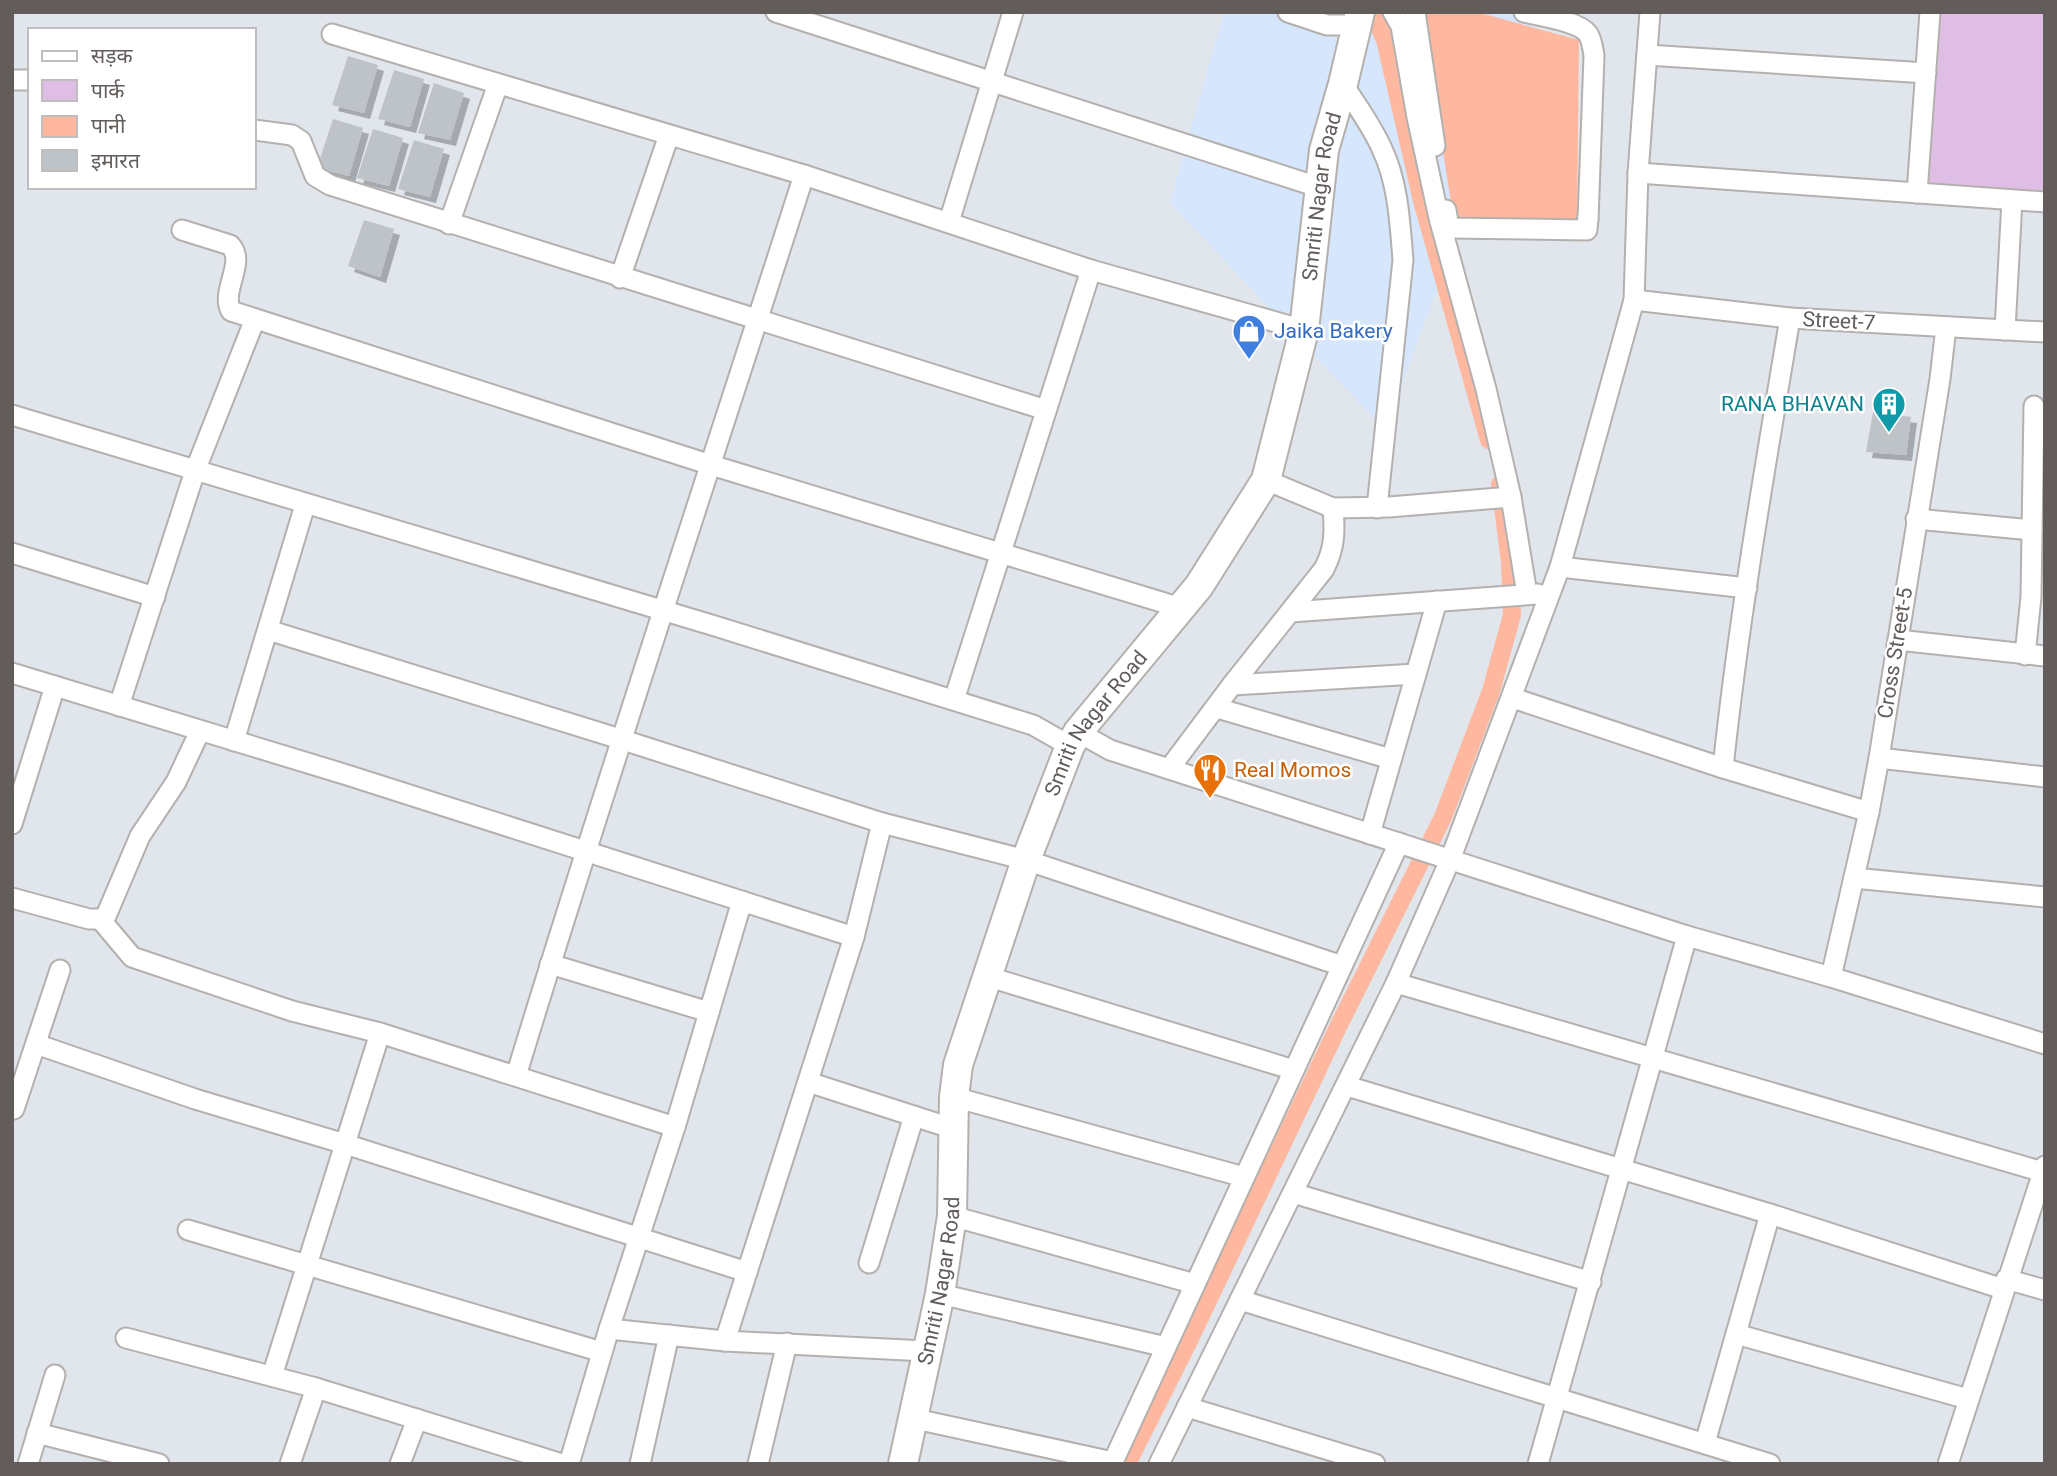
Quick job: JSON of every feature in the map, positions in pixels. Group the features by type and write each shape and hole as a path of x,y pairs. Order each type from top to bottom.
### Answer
{"main road":[{"name":"Smriti Nagar Road","path":"903,1464 940,1294 952,1216 954,1097 958,1065 986,976 1026,860 1074,739 1199,586 1266,480 1304,330 1324,150 1358,19"}],"street":[{"path":"776,12 1318,187"},
{"path":"948,222 1013,12"},
{"path":"1287,12 1326,18 1358,19"},
{"path":"1401,13 1449,228 1587,230 1594,56 1591,40 1586,31 1575,24 1524,12"},
{"path":"1158,1464 1396,983 1450,860 1560,567 1634,300 1638,173 1650,12"},
{"path":"1917,193 1930,12"},
{"path":"1401,13 1417,117 1439,218 1486,389 1511,497 1527,594"},
{"path":"332,34 804,175 1091,270 1304,330"},
{"path":"1647,55 1926,72"},
{"path":"449,223 498,84"},
{"path":"1343,84 1383,149 1394,185 1401,223 1403,260 1377,508"},
{"path":"256,130 292,135 301,141 315,176 330,186 1046,410"},
{"path":"620,278 668,135"},
{"path":"1638,173 2045,202"},
{"path":"516,1076 620,739 664,611 804,175"},
{"path":"2005,330 2012,200"},
{"path":"182,230 234,248 236,259 228,306 231,311 711,465 1181,608"},
{"path":"954,700 1091,270"},
{"name":"Street-7","path":"1634,300 1790,318 2045,332"},
{"path":"1723,768 1734,663 1751,546 1790,318"},
{"path":"120,706 195,471 255,319"},
{"name":"Cross Street-5","path":"1831,977 1879,758 1940,379 1945,327"},
{"path":"1898,640 2035,655 2031,597 2034,406"},
{"path":"12,415 954,700 1687,936 1831,977 2045,1044"},
{"path":"1266,480 1333,508 1377,508 1511,497"},
{"path":"234,741 305,505"},
{"path":"1169,769 1324,569 1332,553 1335,531 1333,508"},
{"path":"1916,519 2032,530"},
{"path":"12,552 155,597"},
{"path":"1560,567 1747,588"},
{"path":"1291,612 1550,594"},
{"path":"1370,834 1437,601"},
{"path":"268,630 882,823 1026,860 1342,966"},
{"path":"12,673 585,850 854,937"},
{"path":"1232,685 1416,674"},
{"path":"12,824 55,686"},
{"path":"1513,698 1723,768 1869,812"},
{"path":"1217,708 1391,759"},
{"path":"12,898 89,919 100,919 110,911 140,836 176,782 201,731"},
{"path":"1879,758 2045,777"},
{"path":"725,1341 854,937 882,823"},
{"path":"911,1418 1112,1463 1399,843"},
{"path":"1854,878 2045,897"},
{"path":"569,1464 742,901"},
{"path":"100,919 132,957 292,1011 380,1033 675,1126"},
{"path":"1538,1464 1687,936"},
{"path":"550,964 709,1012"},
{"path":"14,1109 60,970"},
{"path":"986,976 1294,1070"},
{"path":"1396,983 2044,1169 1948,1464"},
{"path":"272,1376 380,1033"},
{"path":"36,1044 195,1099 747,1272"},
{"path":"808,1082 954,1129"},
{"path":"1347,1086 2005,1284 2045,1290"},
{"path":"954,1097 1244,1177"},
{"path":"869,1263 914,1116"},
{"path":"1293,1193 1591,1282"},
{"path":"1705,1443 1770,1213"},
{"path":"952,1216 1195,1284"},
{"path":"188,1230 602,1352"},
{"path":"940,1294 1166,1347"},
{"path":"1240,1300 1770,1464"},
{"path":"609,1329 725,1341 926,1350"},
{"path":"1736,1334 1968,1399"},
{"path":"640,1464 669,1335"},
{"path":"126,1338 316,1388 562,1464"},
{"path":"758,1464 787,1343"},
{"path":"28,1464 55,1375"},
{"path":"290,1464 316,1388"},
{"path":"1187,1407 1375,1464"},
{"path":"400,1464 418,1419"},
{"path":"37,1433 148,1462"}],"shaded area":[{"path":"1224,12 1539,12 1385,430 1170,203"}],"green space":[{"path":"1930,12 2045,12 2045,201 1917,193"}],"water":[{"path":"1420,12 1477,12 1579,40 1577,222 1454,220"}],"building":[{"path":"348,56 378,65 364,113 332,105"},
{"path":"394,70 424,79 410,127 378,119"},
{"path":"434,83 464,93 450,140 418,133"},
{"path":"333,119 363,128 349,176 317,168"},
{"path":"373,129 403,138 389,186 357,178"},
{"path":"414,140 444,149 430,197 398,189"},
{"path":"364,220 394,229 380,277 348,266"},
{"name":"RANA BHAVAN","path":"1873,412 1911,417 1906,455 1866,452"}],"waterway":[{"path":"1372,12 1385,40 1422,201 1489,440"},
{"path":"1127,1464 1188,1343 1339,1025 1443,817 1491,691 1512,615 1510,562 1500,484"}],"place":[{"name":"Jaika Bakery","path":"1249,361"},
{"name":"RANA BHAVAN","path":"1889,434"},
{"name":"Real Momos","path":"1210,800"}]}
